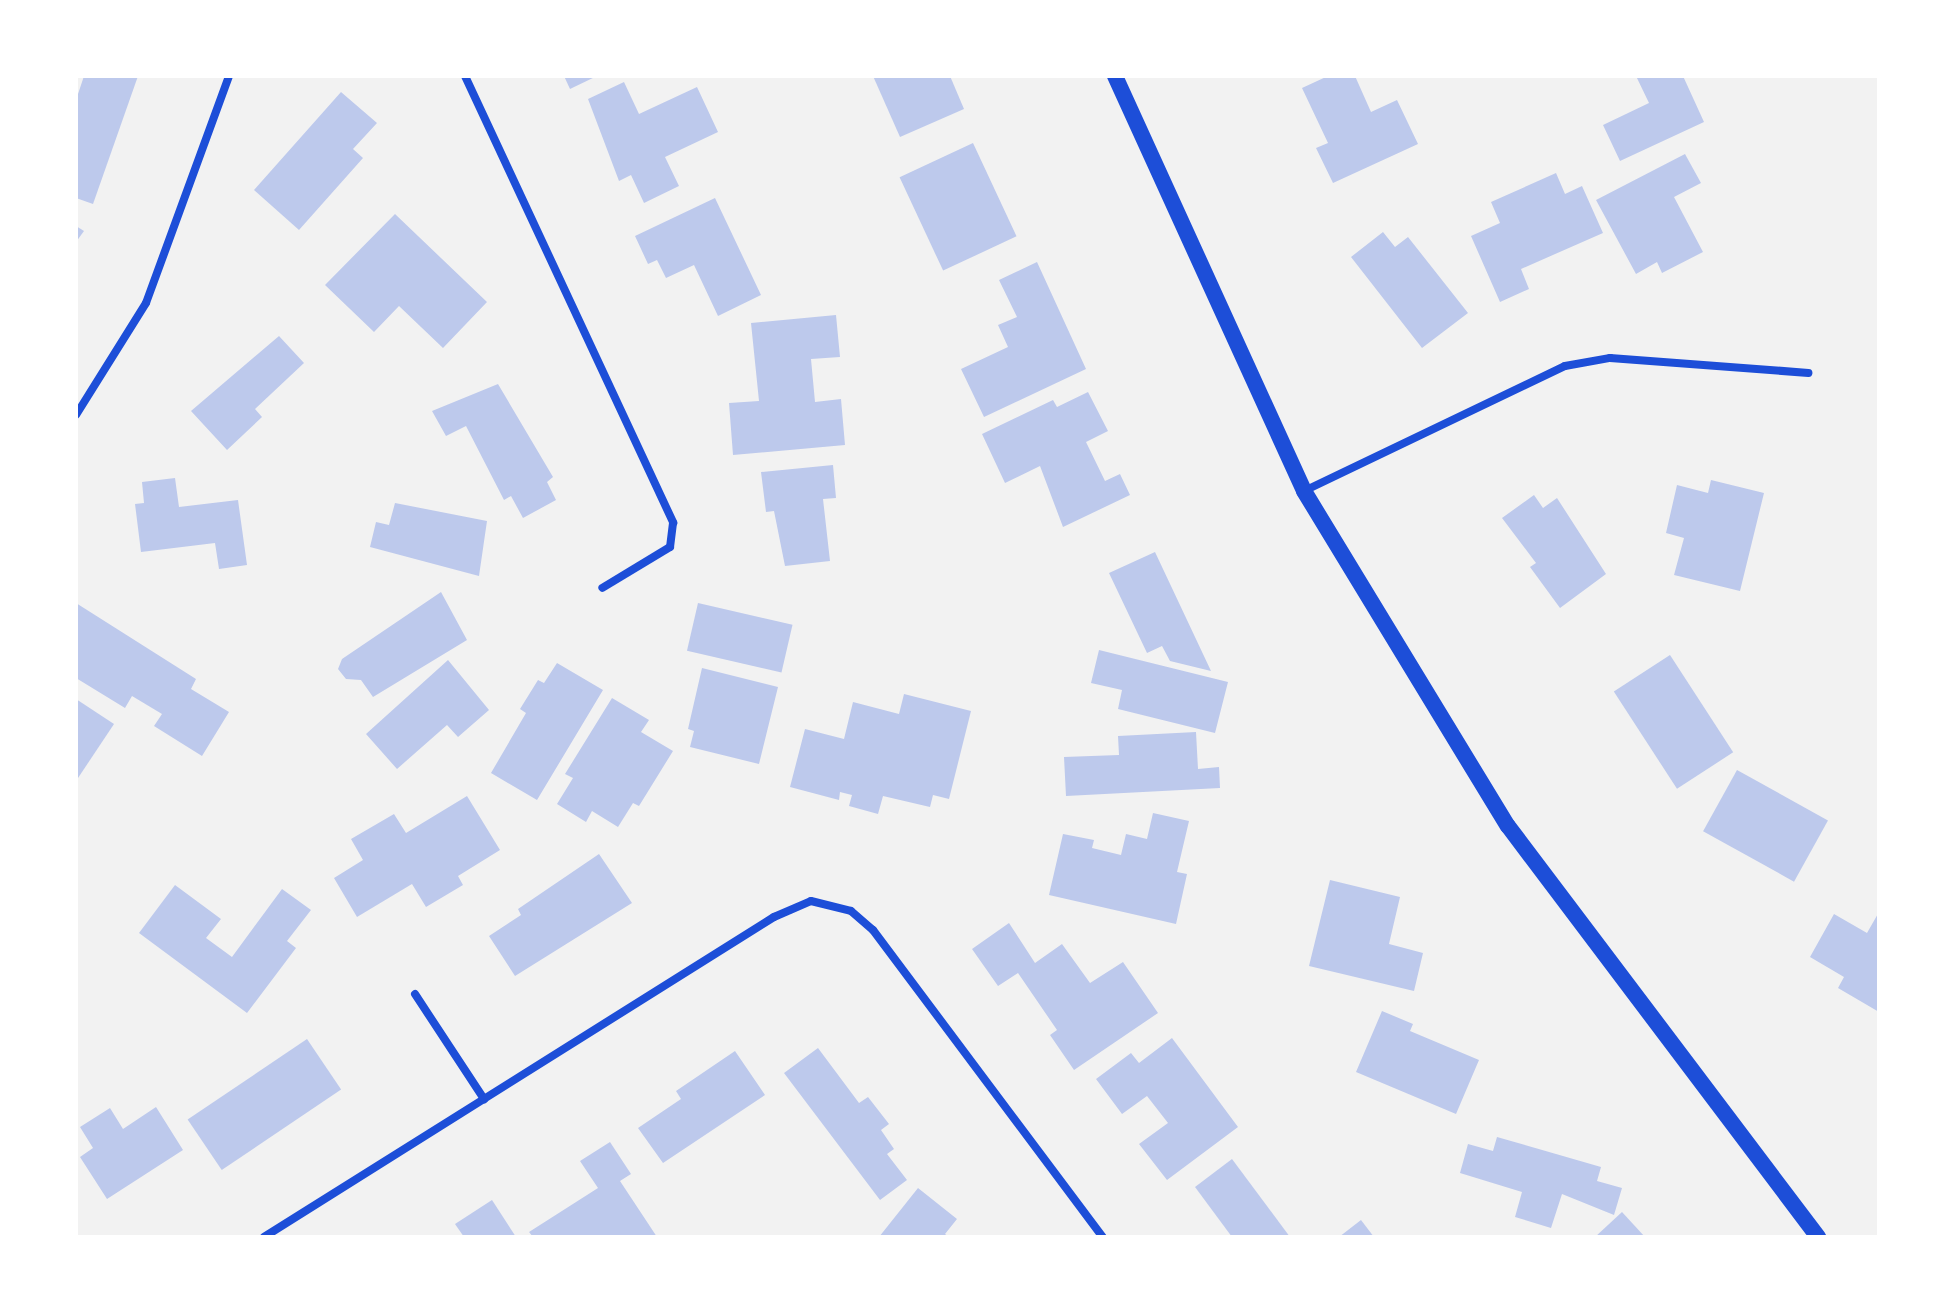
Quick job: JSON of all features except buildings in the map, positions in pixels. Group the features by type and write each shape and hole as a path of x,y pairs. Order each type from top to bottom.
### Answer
{"main road":[{"path":"1115,76 1304,491 1508,826 1818,1237"}],"street":[{"path":"76,415 146,303 229,76"},
{"path":"465,76 673,523 670,547 602,588"},
{"path":"1304,491 1565,366 1610,358 1808,373"},
{"path":"264,1237 774,917 811,901 851,911 891,952 1103,1237"},
{"path":"415,994 484,1099"}]}
